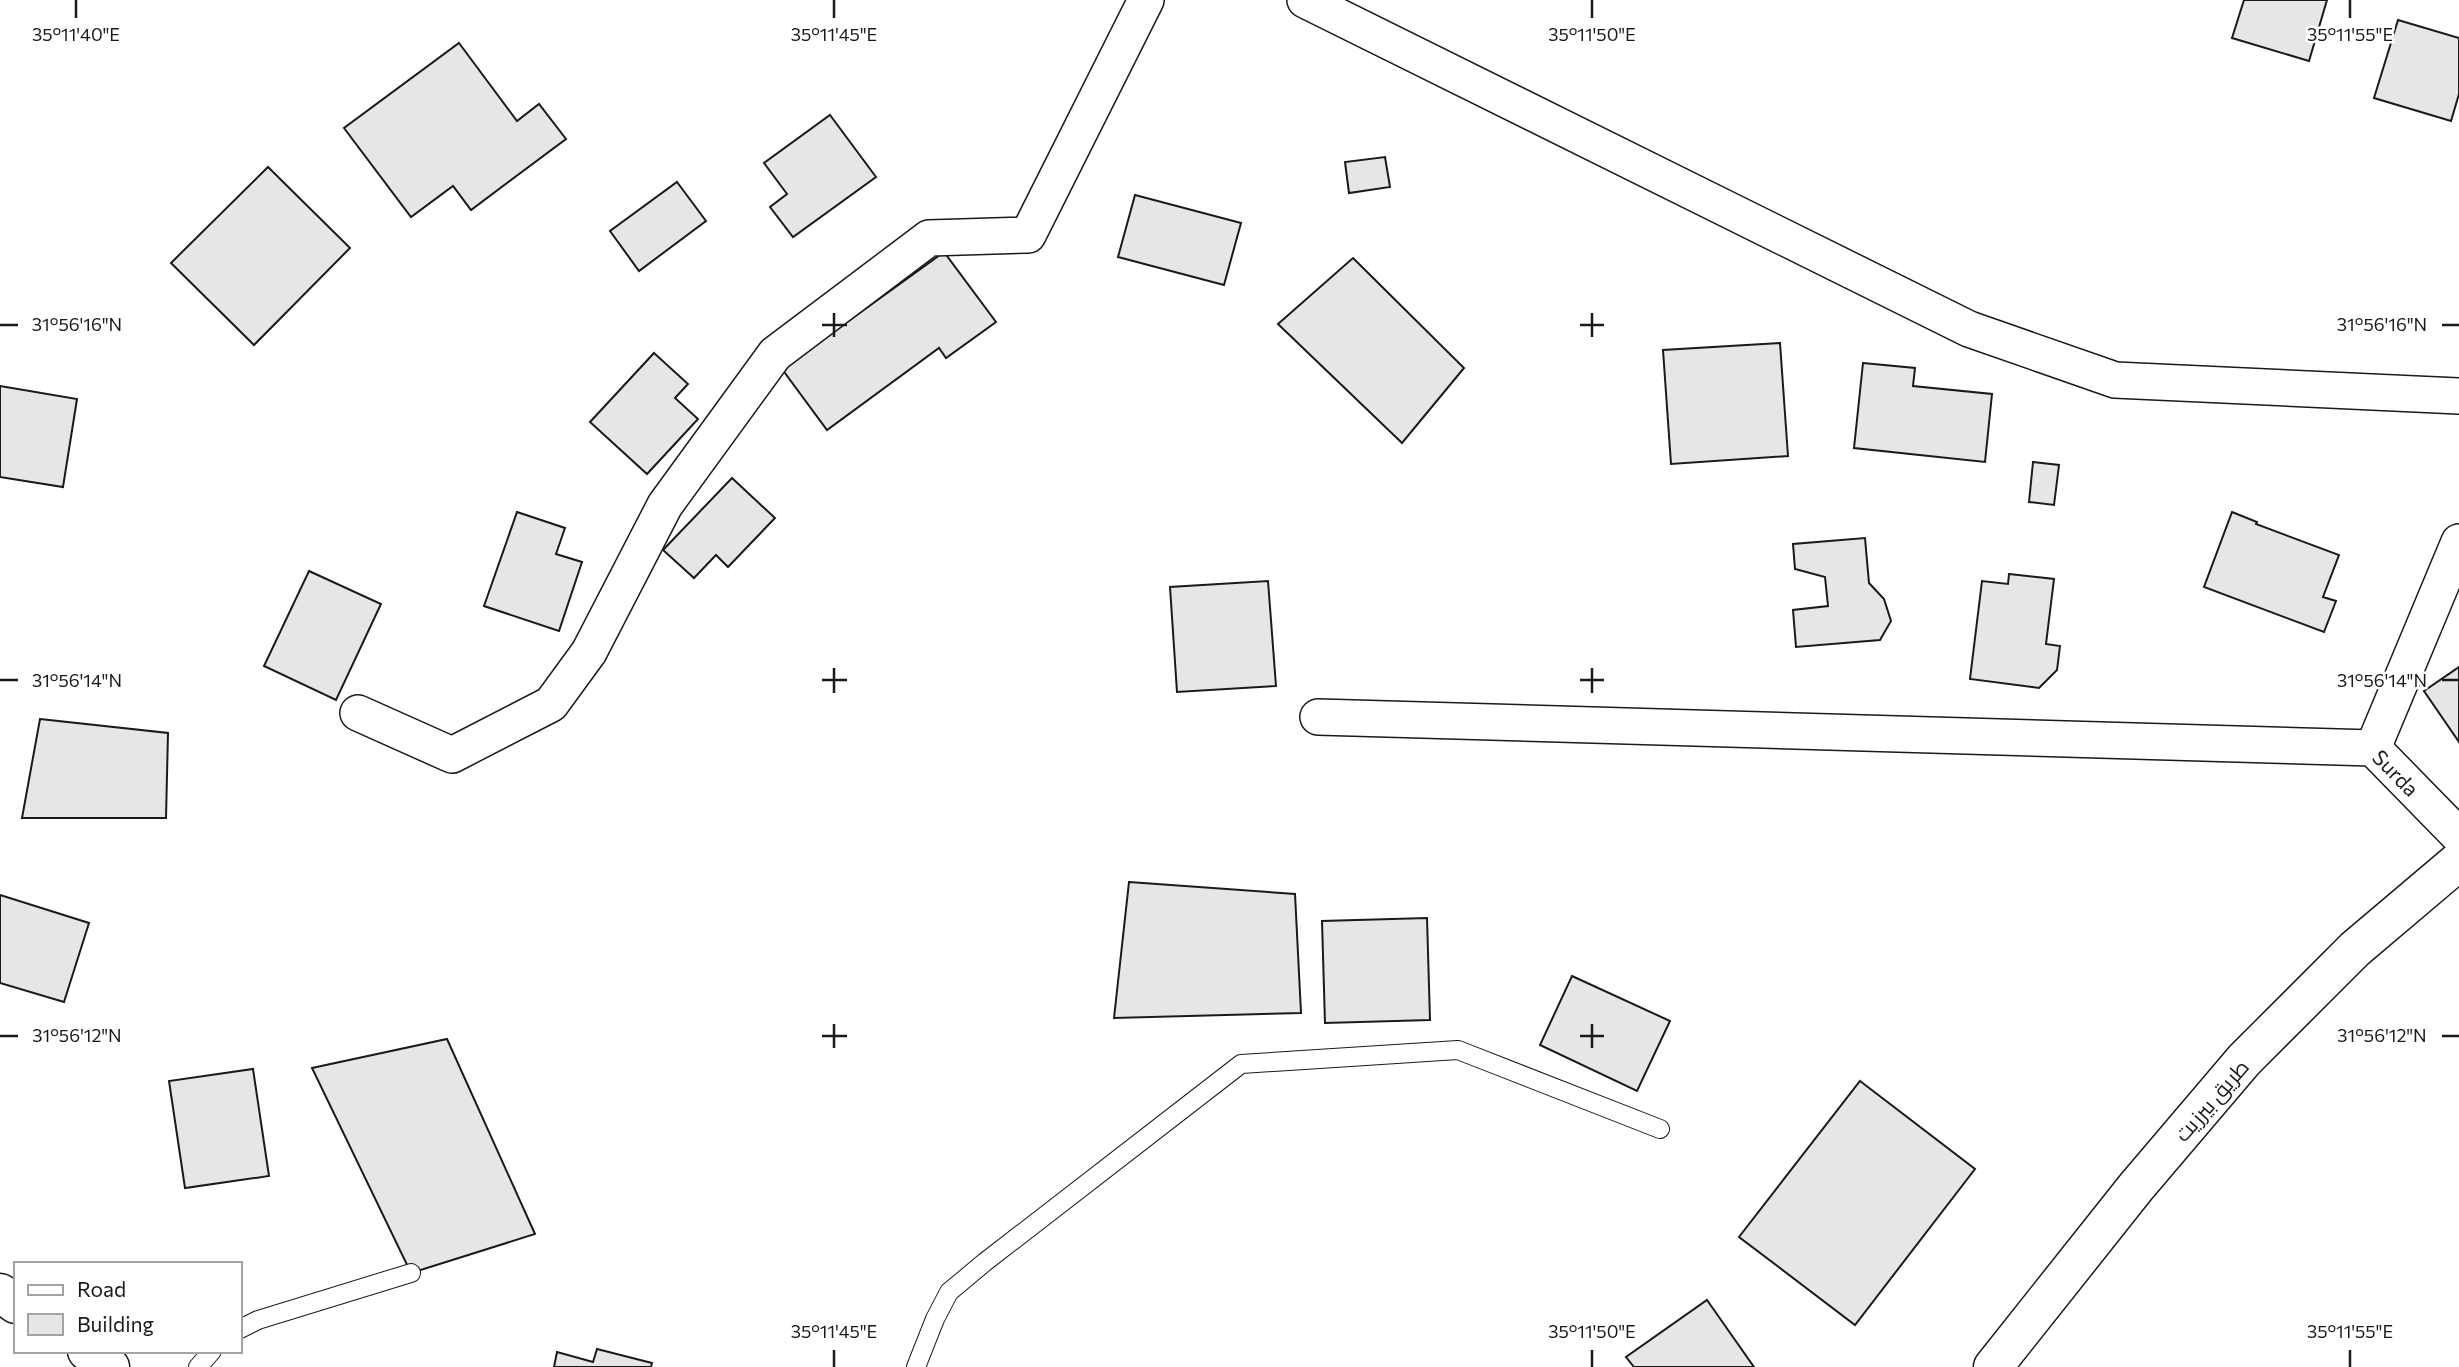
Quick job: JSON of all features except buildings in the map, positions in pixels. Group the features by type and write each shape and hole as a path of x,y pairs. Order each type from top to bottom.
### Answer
{"main road":[{"name":"طريق بيرزيت","path":"1993,1367 2136,1187 2244,1060 2356,949 2459,861"},
{"path":"89,1353 110,1367"}],"street":[{"path":"358,713 452,755 551,704 589,652 665,505 775,354 929,238 1028,235 1146,0"},
{"path":"1305,0 1969,329 2115,380 2314,387 2459,396"},
{"name":"Surda","path":"2459,542 2374,748 2459,835"},
{"path":"1318,717 2374,748"}],"lane":[{"path":"916,1367 949,1292 1241,1064 1458,1051 1660,1129"},
{"path":"242,1328 258,1320 411,1273"},
{"path":"198,1367 210,1353"}]}
